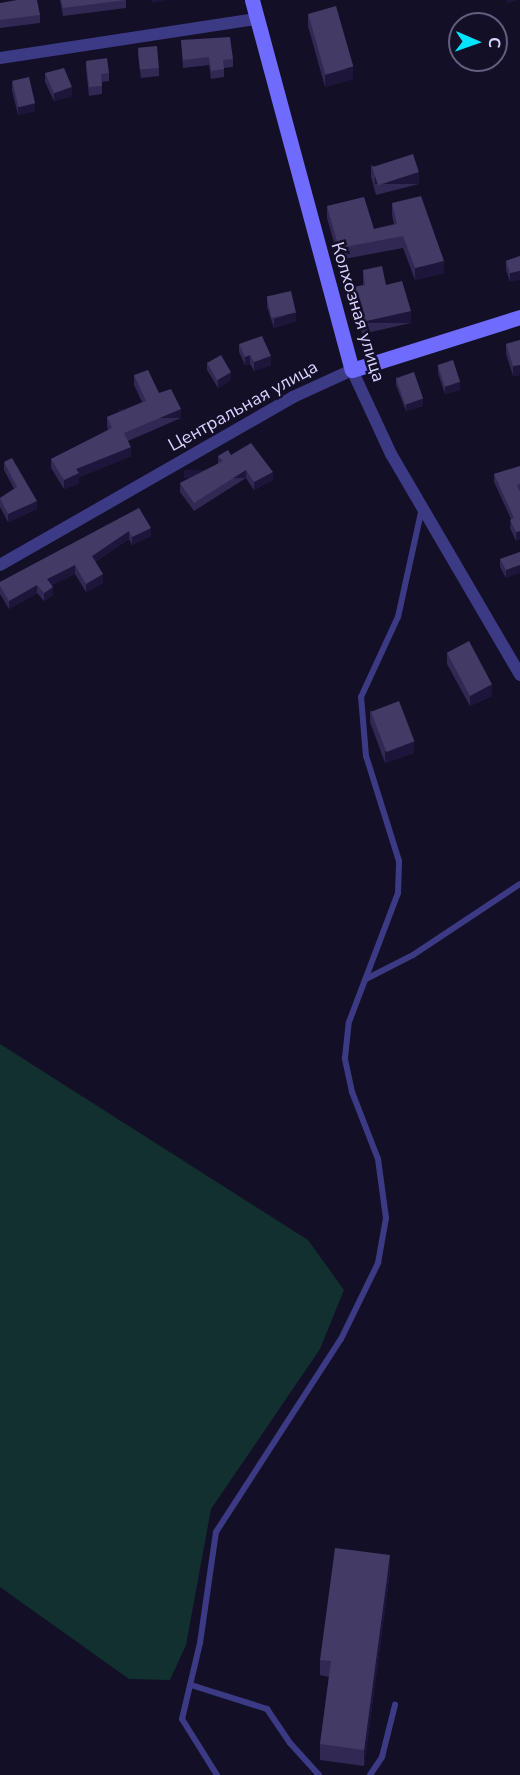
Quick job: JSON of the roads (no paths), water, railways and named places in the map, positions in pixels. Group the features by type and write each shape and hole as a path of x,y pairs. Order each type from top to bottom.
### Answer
{"street":[{"name":"Колхозная улица","path":"252,0 352,370 390,454 520,675"},
{"path":"0,58 256,19"},
{"name":"Центральная улица","path":"0,565 293,397 352,370 520,317"}],"lane":[{"path":"217,1775 182,1719 191,1686 216,1532 341,1339 378,1263 387,1218 384,1182 352,1092 345,1058 349,1022 398,893 399,861 366,756 361,697 398,617 422,507"},
{"path":"366,979 413,955 520,884"},
{"path":"191,1686 267,1709 290,1743 319,1775"},
{"path":"370,1775 382,1757 394,1705"}]}
